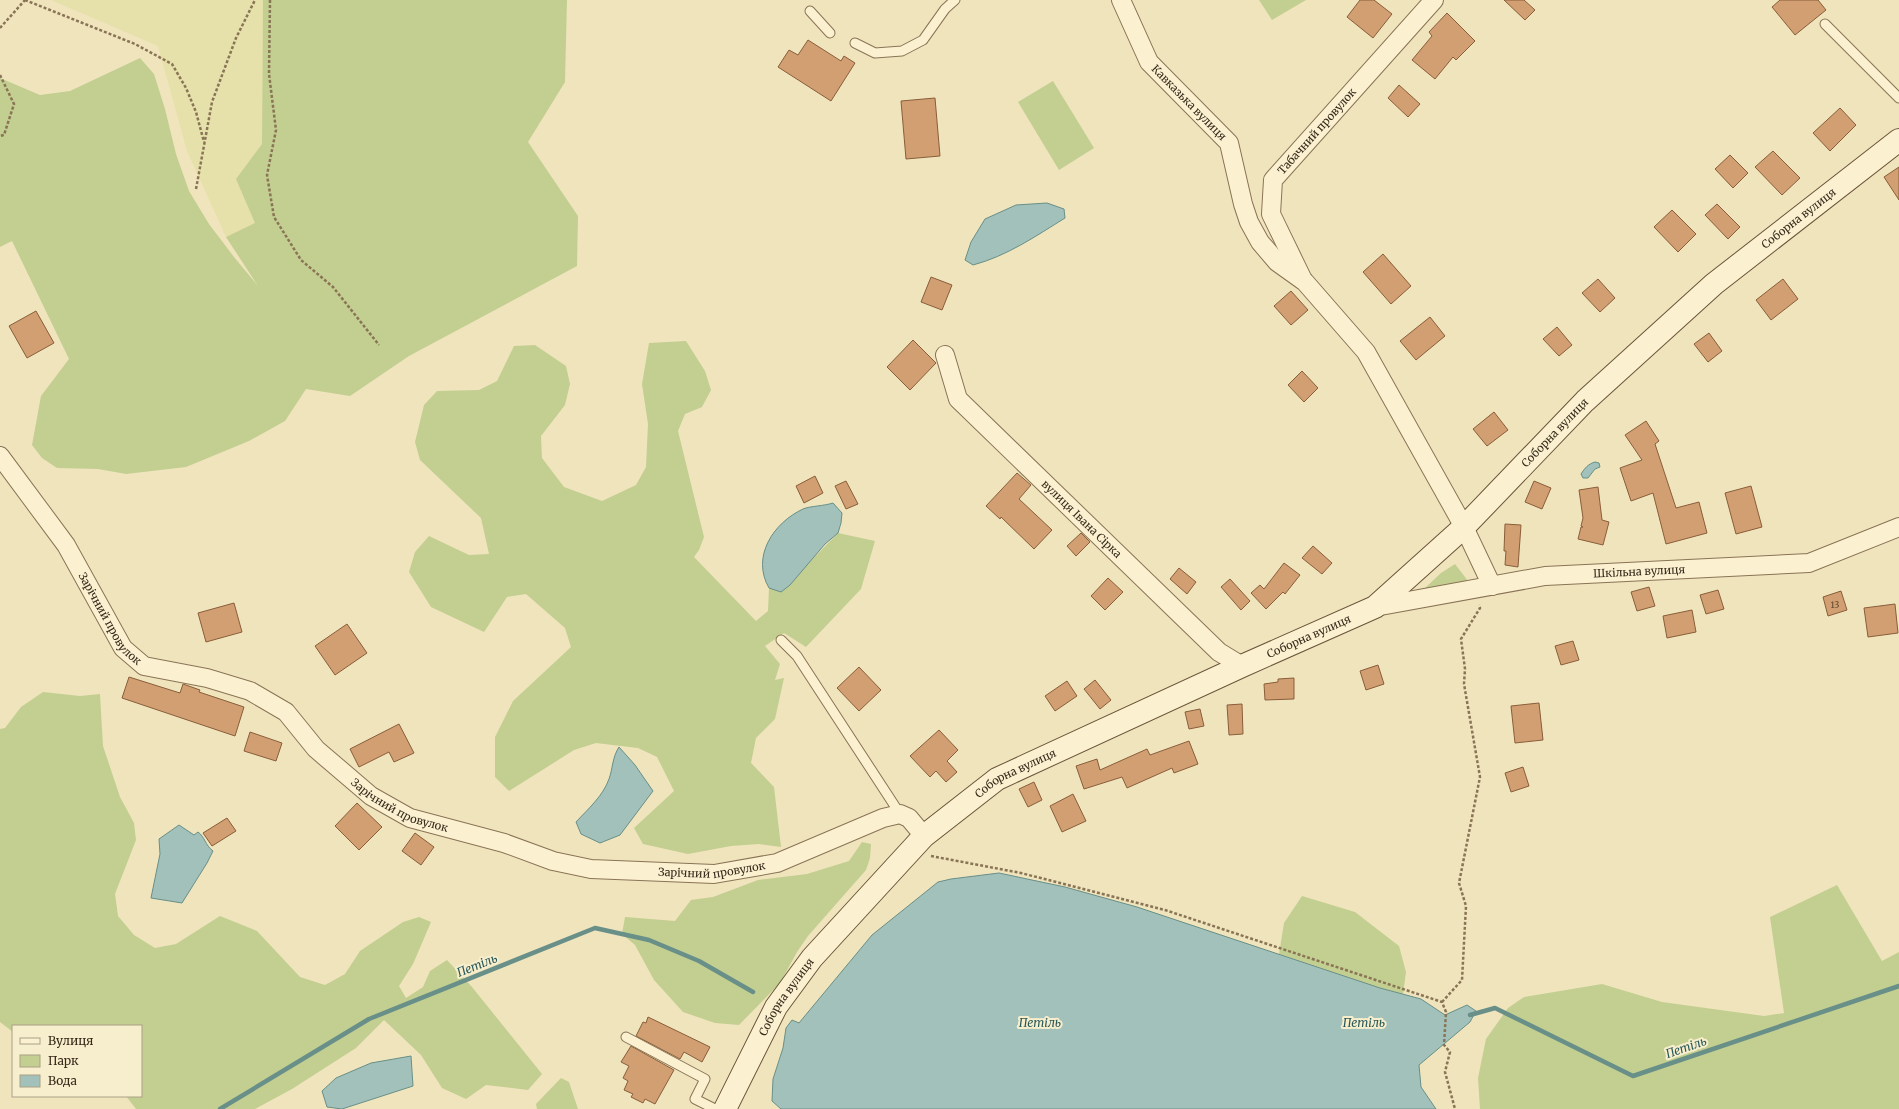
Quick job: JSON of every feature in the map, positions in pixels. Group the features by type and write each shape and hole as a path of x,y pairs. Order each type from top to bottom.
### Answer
{"street":[{"name":"Кавказька вулиця","path":"1121,0 1149,62 1229,143 1243,204 1249,222 1260,242 1277,262 1305,282"},
{"name":"Табачний провулок","path":"1305,282 1271,214 1273,180 1434,0"},
{"name":"Соборна вулиця","path":"725,1109 776,1007 812,958 917,844 997,779 1242,666 1375,607 1464,527 1585,401 1714,284 1899,140"},
{"path":"1305,282 1366,352 1464,527 1484,587"},
{"name":"вулиця Івана Сірка","path":"945,355 958,399 1219,652 1242,666"},
{"name":"Зарічний провулок","path":"0,456 66,545 123,648 144,666 208,678 250,691 286,712 316,749 371,796 410,818 504,843 553,861 591,869 714,874 776,863 883,818 900,814"},
{"name":"Шкільна вулиця","path":"1375,607 1545,576 1808,563 1899,527"},
{"path":"900,814 909,818 917,844"}],"lane":[{"path":"855,43 875,53 902,51 923,40 945,9 955,0"},
{"path":"810,11 830,33"},
{"path":"1825,24 1899,98"},
{"path":"781,640 797,656 900,814"},
{"path":"626,1037 705,1079 695,1099 715,1109"}],"path":[{"path":"0,28 25,0 135,44 172,64 186,88 196,112 204,142"},
{"path":"196,189 212,102 236,38 255,0"},
{"path":"270,0 269,74 276,130 267,175 274,217 301,260 332,287 379,345"},
{"path":"0,75 14,104 4,135 0,136"},
{"path":"1442,1002 1462,980 1466,906 1459,883 1480,777 1464,684 1465,669 1460,639 1480,608 1484,587"},
{"path":"917,844 1021,873 1165,910 1442,1002 1446,1012 1444,1045 1450,1052 1445,1072 1455,1109"}],"shaded area":[{"path":"51,0 263,0 262,144 236,179 256,224 226,237 187,151 158,46"}],"green space":[{"path":"263,0 567,0 565,82 528,142 578,216 577,266 409,356 350,396 306,389 285,421 249,441 186,467 126,474 98,469 57,468 42,458 32,445 41,396 69,359 12,241 0,247 0,78 40,95 70,91 140,58 154,74 165,109 176,154 189,191 209,224 258,286 226,237 255,223 236,179 262,144"},
{"path":"1259,0 1306,0 1272,20"},
{"path":"1053,81 1094,148 1059,170 1018,102"},
{"path":"686,341 705,371 711,390 702,407 685,414 678,431 704,537 699,550 694,557 756,621 768,611 769,588 781,591 838,533 875,541 861,589 806,647 784,633 765,646 780,664 775,680 784,678 775,719 756,738 751,763 774,787 781,847 759,844 731,846 688,854 643,844 634,828 674,791 657,757 638,748 596,743 574,750 509,791 495,777 495,737 513,701 571,647 565,628 526,594 507,597 484,632 431,607 409,572 415,552 429,536 469,555 489,554 481,518 420,460 415,442 424,405 437,391 479,390 497,381 514,346 535,345 566,366 570,384 565,405 541,436 542,458 564,487 602,501 636,485 646,467 648,424 642,384 649,343"},
{"path":"1455,564 1468,581 1424,589 1441,573"},
{"path":"43,692 80,696 100,694 103,746 120,797 134,823 136,840 115,894 118,916 134,935 155,948 176,944 220,916 257,931 300,977 325,985 345,974 360,951 403,922 419,917 431,922 413,964 399,986 406,998 423,987 430,971 447,960 472,987 542,1074 528,1090 486,1085 466,1099 442,1088 421,1055 384,1020 356,1048 292,1089 255,1109 136,1109 127,1097 142,1097 142,1025 12,1025 12,1031 0,1022 0,729 5,728 21,707"},
{"path":"862,842 871,844 870,858 866,870 808,936 797,952 780,983 739,1025 715,1023 683,1012 654,980 635,945 622,934 625,917 675,921 691,900 713,897 758,880 807,874 849,861"},
{"path":"1837,885 1882,961 1899,952 1899,1109 1480,1109 1478,1078 1486,1039 1508,1008 1524,997 1602,984 1662,1002 1764,1016 1784,1013 1770,917"},
{"path":"1302,896 1355,912 1399,946 1406,972 1403,994 1380,988 1279,954 1284,923"},
{"path":"561,1078 569,1082 578,1109 537,1109 536,1104"}],"water":[{"path":"1047,203 1064,209 1065,218 1021,245 998,256 973,265 965,260 971,242 985,219 1016,205"},
{"path":"1595,462 1599,463 1600,467 1595,469 1588,478 1583,478 1581,474 1584,470"},
{"path":"833,503 842,513 838,533 825,544 790,585 781,592 769,588 764,576 762,565 768,542 774,532 792,515 803,509"},
{"path":"619,747 635,765 653,791 620,835 600,843 581,834 576,822 603,791 609,779 615,755"},
{"path":"179,825 194,835 198,832 213,851 182,903 151,898 160,854 159,839"},
{"path":"999,873 1065,887 1137,907 1380,988 1421,999 1445,1015 1467,1005 1476,1011 1470,1022 1419,1065 1421,1087 1436,1109 781,1109 772,1101 773,1079 783,1048 786,1028 792,1020 799,1023 872,935 938,882"},
{"path":"411,1056 413,1086 342,1109 327,1107 322,1091 336,1078 371,1063"}],"building":[{"path":"1360,0 1374,0 1392,14 1373,38 1347,17"},
{"path":"1504,0 1524,0 1535,10 1525,20"},
{"path":"1780,0 1818,0 1826,10 1795,35 1772,7"},
{"path":"1447,13 1475,41 1456,60 1453,57 1435,79 1412,60 1432,36 1429,32"},
{"path":"808,40 841,61 844,56 855,63 831,101 778,67 789,50 798,55"},
{"path":"1399,85 1420,104 1408,117 1388,98"},
{"path":"935,98 940,156 906,159 901,101"},
{"path":"1840,108 1856,125 1830,151 1813,133"},
{"path":"1773,151 1800,178 1782,195 1755,167"},
{"path":"1730,155 1748,173 1733,188 1715,169"},
{"path":"1899,167 1899,200 1884,177"},
{"path":"1717,204 1740,227 1728,239 1705,215"},
{"path":"1672,210 1696,234 1678,252 1654,227"},
{"path":"1383,254 1411,286 1391,304 1363,272"},
{"path":"931,277 952,285 942,310 921,302"},
{"path":"1598,279 1615,298 1600,312 1582,293"},
{"path":"1783,279 1798,299 1771,320 1756,300"},
{"path":"1291,291 1308,310 1291,325 1274,306"},
{"path":"36,311 54,343 27,358 9,326"},
{"path":"1430,317 1445,336 1416,360 1400,341"},
{"path":"1557,327 1572,345 1559,356 1543,339"},
{"path":"1709,333 1722,351 1708,362 1694,344"},
{"path":"913,340 936,363 910,390 887,367"},
{"path":"1302,371 1318,388 1304,402 1288,385"},
{"path":"1494,412 1508,430 1487,446 1473,429"},
{"path":"1646,421 1659,441 1655,444 1676,508 1699,502 1707,533 1666,544 1653,493 1631,501 1620,468 1642,460 1625,435"},
{"path":"1017,473 1031,485 1019,499 1052,530 1034,549 1001,517 1000,519 986,506"},
{"path":"815,476 823,493 804,503 796,486"},
{"path":"846,481 858,504 846,509 835,486"},
{"path":"1534,481 1551,488 1542,509 1525,502"},
{"path":"1751,486 1762,527 1736,534 1725,493"},
{"path":"1598,487 1602,520 1609,522 1603,545 1578,539 1581,527 1583,527 1581,526 1583,518 1579,490"},
{"path":"1505,524 1521,525 1518,567 1505,565"},
{"path":"1081,533 1090,542 1076,556 1067,546"},
{"path":"1313,546 1332,563 1322,574 1302,558"},
{"path":"1284,563 1300,575 1285,594 1283,592 1266,609 1251,593 1260,585 1264,589"},
{"path":"1179,568 1196,582 1187,594 1170,579"},
{"path":"1108,578 1123,592 1105,610 1091,596"},
{"path":"1230,579 1250,601 1241,610 1221,587"},
{"path":"1649,587 1655,606 1637,611 1631,592"},
{"path":"1718,590 1724,609 1706,614 1700,595"},
{"path":"1841,591 1847,610 1828,616 1823,597"},
{"path":"234,603 242,632 206,642 198,613"},
{"path":"1895,604 1898,633 1868,637 1864,608"},
{"path":"1692,610 1696,632 1667,638 1663,616"},
{"path":"347,624 367,653 335,675 315,646"},
{"path":"1573,641 1579,660 1561,665 1555,646"},
{"path":"1378,665 1384,684 1366,690 1360,671"},
{"path":"859,667 881,690 859,711 837,688"},
{"path":"129,677 180,693 183,684 200,690 199,692 244,707 235,736 122,698"},
{"path":"1294,678 1294,699 1265,700 1264,684 1278,682 1278,679"},
{"path":"1095,680 1111,700 1100,709 1084,689"},
{"path":"1067,681 1077,696 1055,711 1045,696"},
{"path":"1539,703 1543,740 1515,743 1511,706"},
{"path":"1242,704 1243,734 1229,735 1227,705"},
{"path":"1200,709 1204,726 1189,729 1185,712"},
{"path":"399,724 414,753 394,762 389,752 359,767 350,749"},
{"path":"939,730 958,750 947,761 957,772 946,782 936,771 930,777 910,756"},
{"path":"250,732 282,743 276,761 244,751"},
{"path":"1189,741 1198,764 1174,773 1172,768 1127,788 1122,777 1084,789 1076,766 1097,759 1100,770 1147,749 1150,755"},
{"path":"1523,767 1529,786 1511,792 1505,773"},
{"path":"1034,782 1042,800 1028,807 1019,789"},
{"path":"1073,794 1086,821 1062,832 1050,806"},
{"path":"357,803 382,827 359,850 335,826"},
{"path":"227,818 236,831 212,846 203,833"},
{"path":"415,833 434,847 421,865 402,851"},
{"path":"648,1017 710,1047 702,1062 684,1052 680,1059 636,1036 643,1022 646,1023"},
{"path":"631,1046 674,1070 655,1104 645,1099 643,1103 631,1097 633,1094 624,1090 628,1081 623,1078 629,1066 621,1062"}],"waterway":[{"name":"Петіль","path":"220,1109 369,1019 595,928 649,940 699,961 753,992"},
{"name":"Петіль","path":"1470,1015 1495,1008 1633,1076 1899,986"}]}
